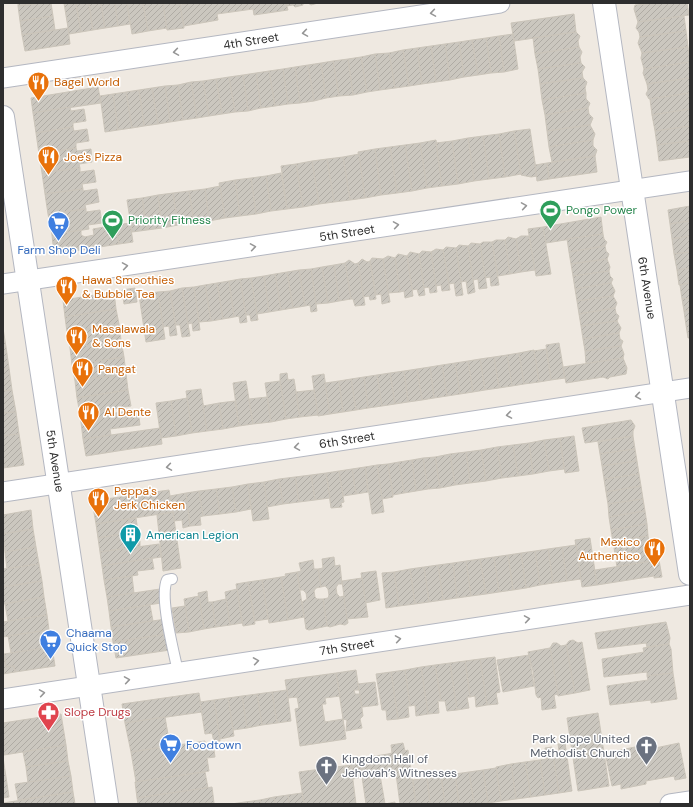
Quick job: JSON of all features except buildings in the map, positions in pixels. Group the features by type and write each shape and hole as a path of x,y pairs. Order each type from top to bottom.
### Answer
{"street":[{"name":"4th Street","path":"3,78 500,3"},
{"name":"6th Avenue","path":"604,3 690,574"},
{"name":"5th Avenue","path":"3,117 107,804"},
{"name":"5th Street","path":"3,284 690,181"},
{"name":"6th Street","path":"3,492 690,388"},
{"name":"7th Street","path":"3,699 690,595"},
{"path":"670,804 690,801"}],"lane":[{"path":"172,579 167,580 164,585 164,599 178,672"}],"place":[{"name":"Bagel World","path":"38,102"},
{"name":"Joe's Pizza","path":"49,176"},
{"name":"Pongo Power","path":"551,230"},
{"name":"Priority Fitness","path":"113,240"},
{"name":"Farm Shop Deli","path":"59,242"},
{"name":"Hawa Smoothies & Bubble Tea","path":"66,306"},
{"name":"Masalawala & Sons","path":"77,356"},
{"name":"Pangat","path":"83,388"},
{"name":"Al Dente","path":"88,432"},
{"name":"Peppa's Jerk Chicken","path":"98,518"},
{"name":"American Legion","path":"130,554"},
{"name":"Mexico Authentico","path":"655,568"},
{"name":"Chaama Quick Stop","path":"51,660"},
{"name":"Slope Drugs","path":"48,732"},
{"name":"Foodtown","path":"171,764"},
{"name":"Park Slope United Methodist Church","path":"646,766"},
{"name":"Kingdom Hall of Jehovah’s Witnesses","path":"327,786"}]}
